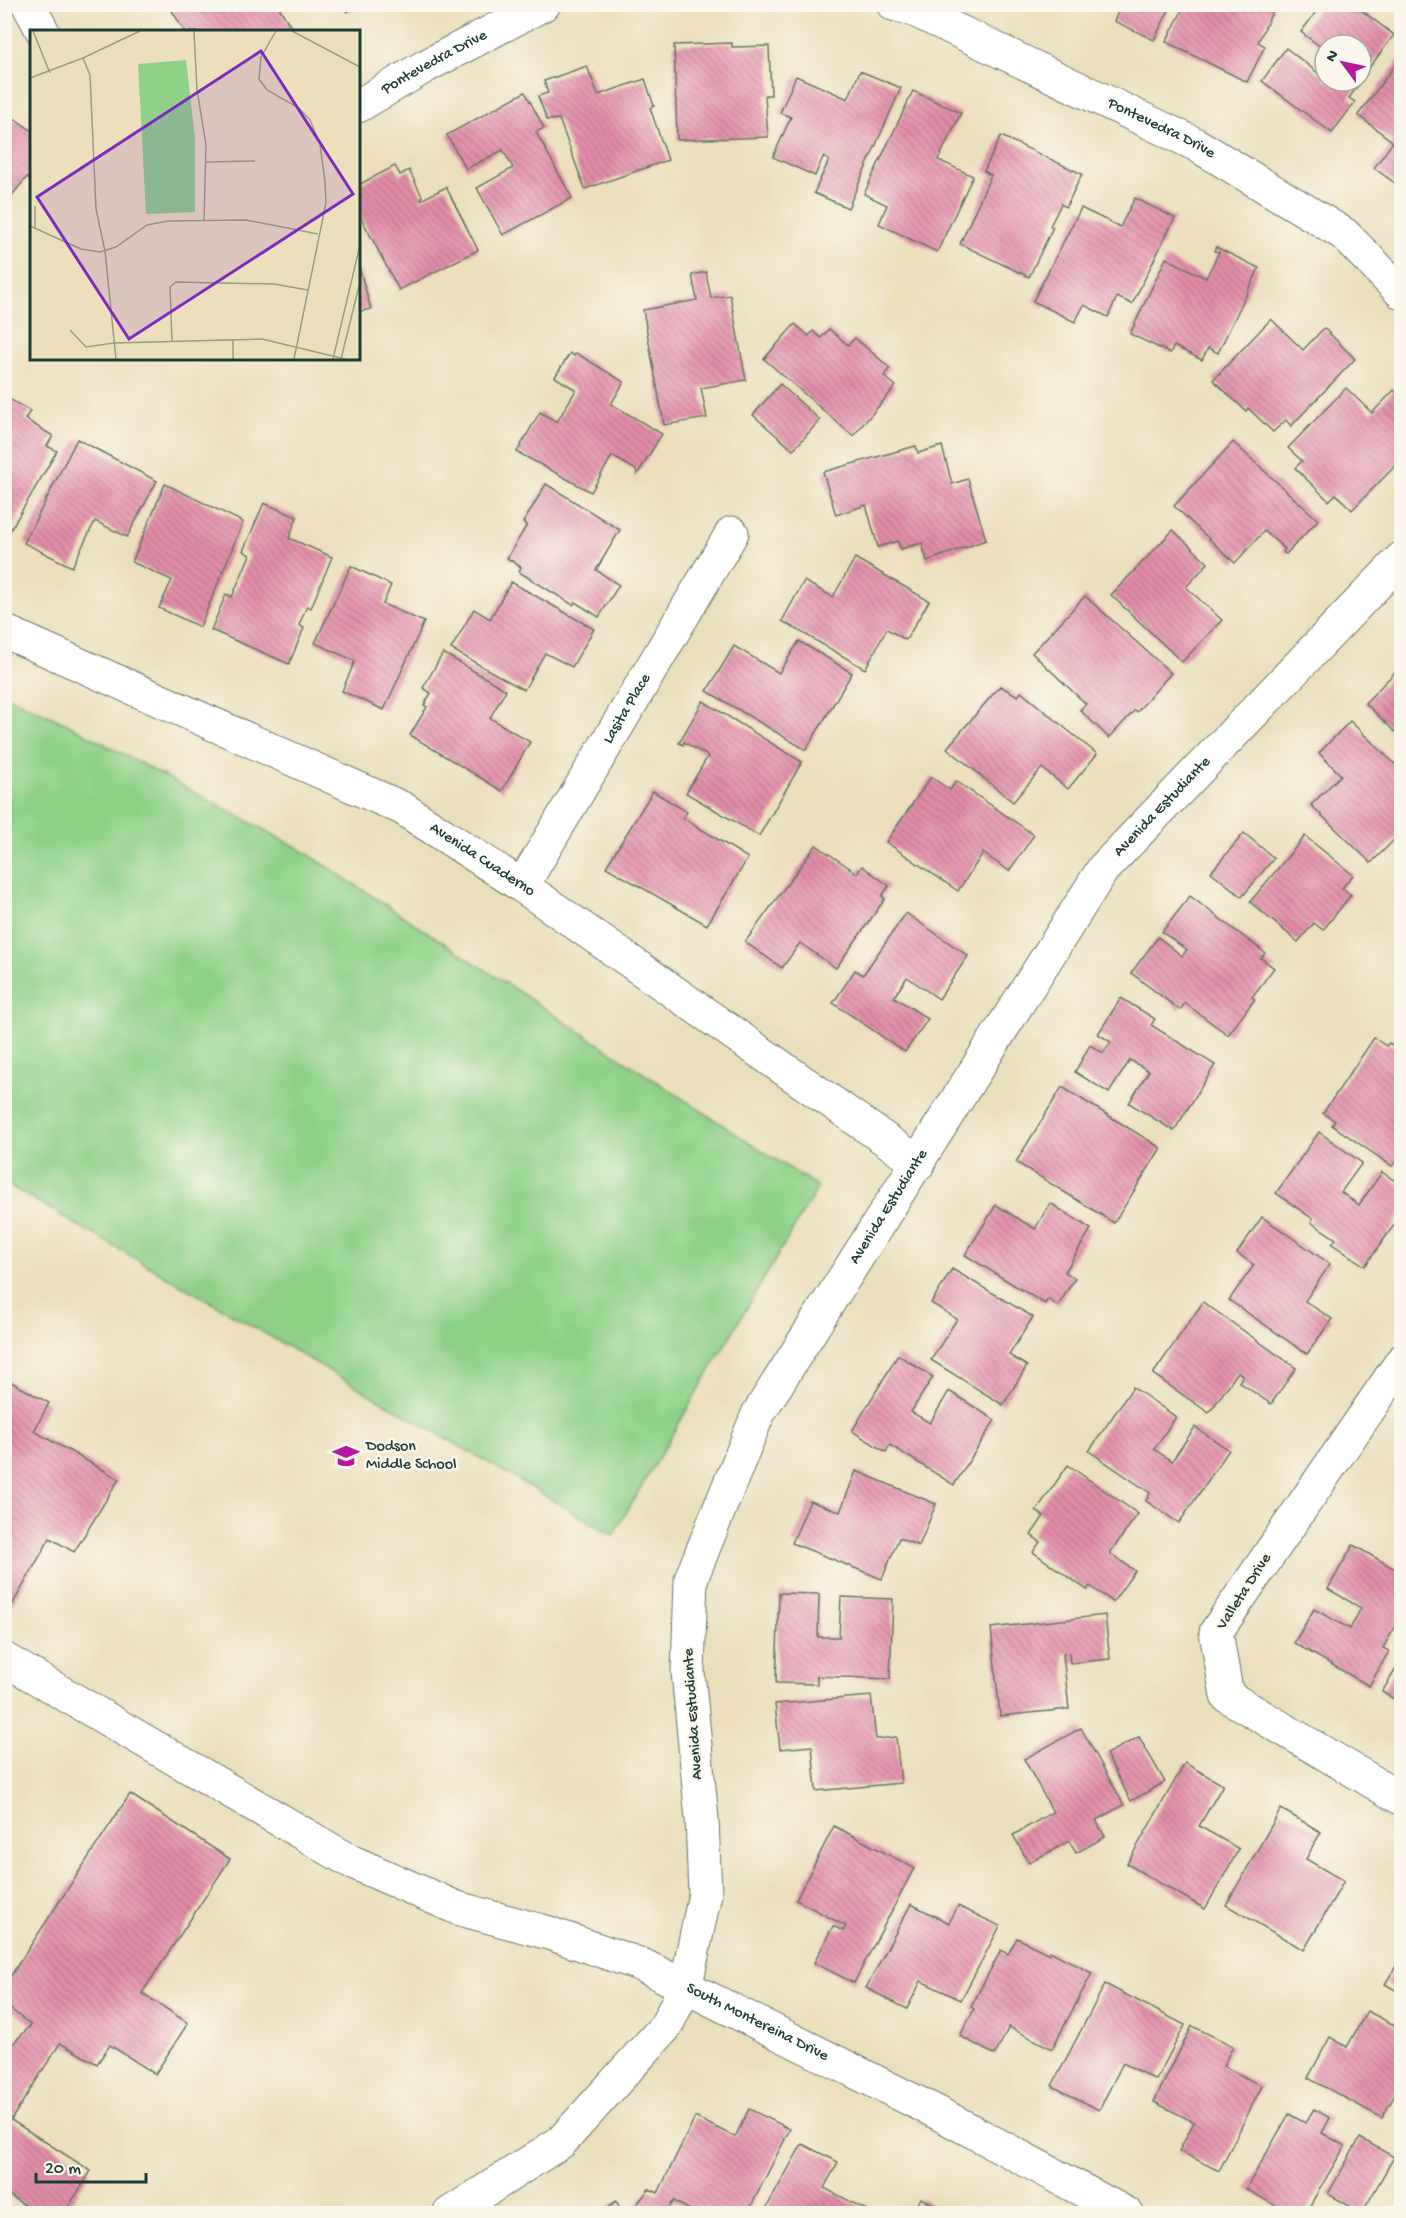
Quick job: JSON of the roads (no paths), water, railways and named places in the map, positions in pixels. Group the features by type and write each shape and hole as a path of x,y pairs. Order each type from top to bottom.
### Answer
{"street":[{"path":"28,4 42,30"},
{"name":"Pontevedra Drive","path":"360,105 426,66 544,4"},
{"name":"Pontevedra Drive","path":"893,4 912,9 1195,144 1344,234 1401,293"},
{"name":"Lasita Place","path":"522,886 732,533"},
{"name":"Avenida Estudiante","path":"686,1985 705,1894 702,1819 688,1672 691,1579 758,1414 1103,869 1401,558"},
{"name":"Avenida Cuaderno","path":"4,631 402,808 522,886 919,1163"},
{"name":"Valleta Drive","path":"1401,1361 1216,1632 1227,1696 1401,1799"},
{"path":"4,1659 350,1862 457,1908 549,1933 642,1965 686,1985"},
{"name":"South Montereina Drive","path":"449,2214 561,2142 666,2026 686,1985 938,2113 1126,2214"}],"place":[{"name":"Dodson Middle School","path":"346,1456"}]}
